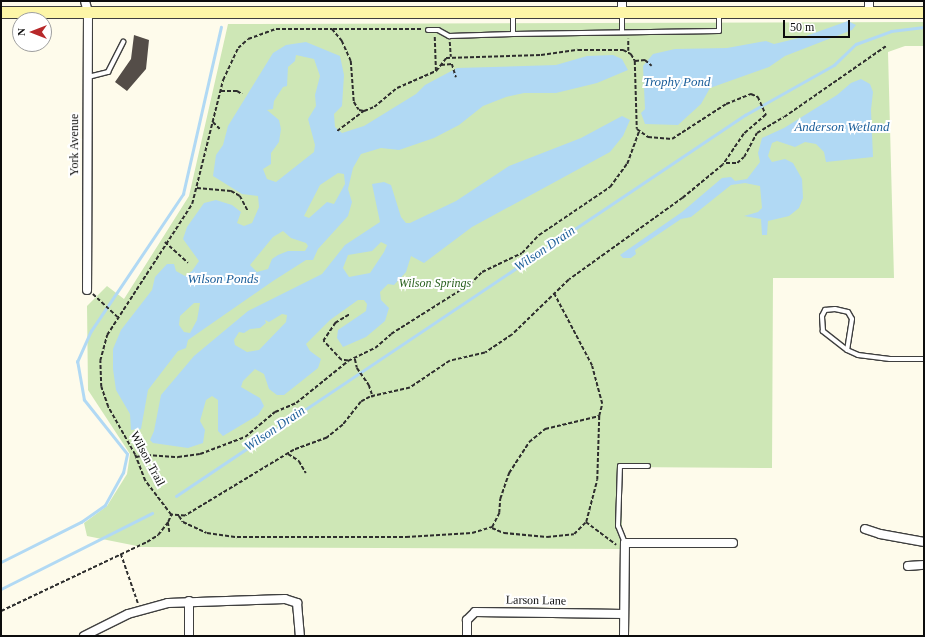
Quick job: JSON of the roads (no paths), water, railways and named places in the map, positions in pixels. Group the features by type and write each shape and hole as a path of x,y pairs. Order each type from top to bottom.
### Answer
{"street":[{"name":"York Avenue","path":"85,1 88,12 87,290"},
{"path":"1,12 513,11 622,6 719,12 869,7 924,12"},
{"path":"865,529 880,534 924,542"},
{"path":"624,636 625,547 733,543"},
{"path":"908,566 924,565"},
{"path":"84,636 128,614 168,603 189,601 285,599 297,603 300,636"},
{"path":"189,601 189,636"},
{"name":"Larson Lane","path":"467,636 467,620 475,612 624,614"}],"lane":[{"path":"622,6 622,32"},
{"path":"513,11 513,34"},
{"path":"428,30 438,30 449,36 719,31 719,12"},
{"path":"88,77 108,72 123,42"},
{"path":"847,350 852,319 848,312 825,310 822,316 823,331 847,350 858,355 890,359 924,359"},
{"path":"625,547 618,526 620,466 648,466"}],"water":[{"name":"Trophy Pond","path":"848,21 856,25 852,30 785,56 769,67 710,88 701,104 678,125 645,124 641,113 645,109 643,66 653,54 675,49 727,48 766,41 774,44 803,37"},
{"name":"Wilson Ponds","path":"306,42 340,56 344,75 342,106 334,114 335,127 342,133 364,126 416,94 425,85 457,68 556,65 587,56 613,55 622,59 628,70 597,83 556,93 524,93 506,97 483,106 459,125 434,138 399,150 381,148 361,154 353,168 348,189 352,202 348,216 318,249 313,260 306,260 273,281 188,340 186,348 178,351 148,390 141,429 131,430 130,414 116,390 113,369 113,349 121,330 152,290 155,277 167,264 174,264 176,271 185,276 192,271 199,261 183,239 187,227 204,203 216,200 232,205 241,212 237,223 244,226 252,223 259,207 258,196 242,194 213,176 216,155 223,145 228,126 273,53 286,45","holes":["296,55 314,59 320,76 315,95 316,106 308,119 315,145 314,152 276,182 267,179 263,169 271,164 271,153 279,142 281,129 279,120 267,110 273,109 274,101 283,87 287,86 288,67 295,61","338,173 344,174 345,184 334,204 327,202 309,218 304,216 320,185","283,231 291,238 306,243 308,246 305,251 288,251 278,255 272,259 268,269 257,272 250,265 273,237","194,303 200,303 197,320 190,333 184,332 179,325 180,316"]},
{"name":"Anderson Wetland","path":"861,79 870,84 873,92 871,110 873,157 826,162 824,152 816,144 805,142 795,147 777,141 772,143 768,156 772,162 785,159 793,163 802,179 803,198 799,208 789,216 768,221 767,235 762,235 761,219 744,216 758,212 762,208 760,186 745,183 731,185 691,217 681,219 635,250 636,254 631,258 623,258 620,255 682,212 722,178 731,177 735,181 747,179 760,162 758,153 762,138 784,128 837,95 851,83"},
{"name":"Wilson Ponds","path":"622,116 630,120 623,136 610,152 472,227 424,263 411,256 406,272 394,285 388,284 380,292 381,300 389,308 385,321 366,337 343,347 337,338 338,330 366,311 367,304 364,300 358,300 330,320 306,344 310,351 321,359 318,368 284,395 277,395 269,389 264,374 255,369 243,381 241,387 260,398 264,406 258,415 223,436 218,431 218,400 212,396 206,400 200,421 205,430 203,443 188,448 153,443 150,440 154,431 161,395 194,356 248,311 322,274 345,245 380,222 372,184 384,182 391,185 401,217 406,223 410,223 456,201 509,166 581,138","holes":["381,242 387,245 370,273 349,277 343,268 348,255 372,251","282,314 287,315 286,322 259,350 247,352 235,345 234,340 239,332 244,333 250,329 260,328 266,323 265,320 269,322"]}],"waterway":[{"path":"1,562 81,522 105,505 123,473 127,454 84,400 77,362 91,331 183,194 221,27"},
{"name":"Wilson Drain","path":"176,496 745,115 834,65 856,44 891,31 924,27"},
{"name":"Wilson Drain","path":"1,589 152,513"}],"park label":[{"name":"Wilson Springs","path":"435,284"}]}
